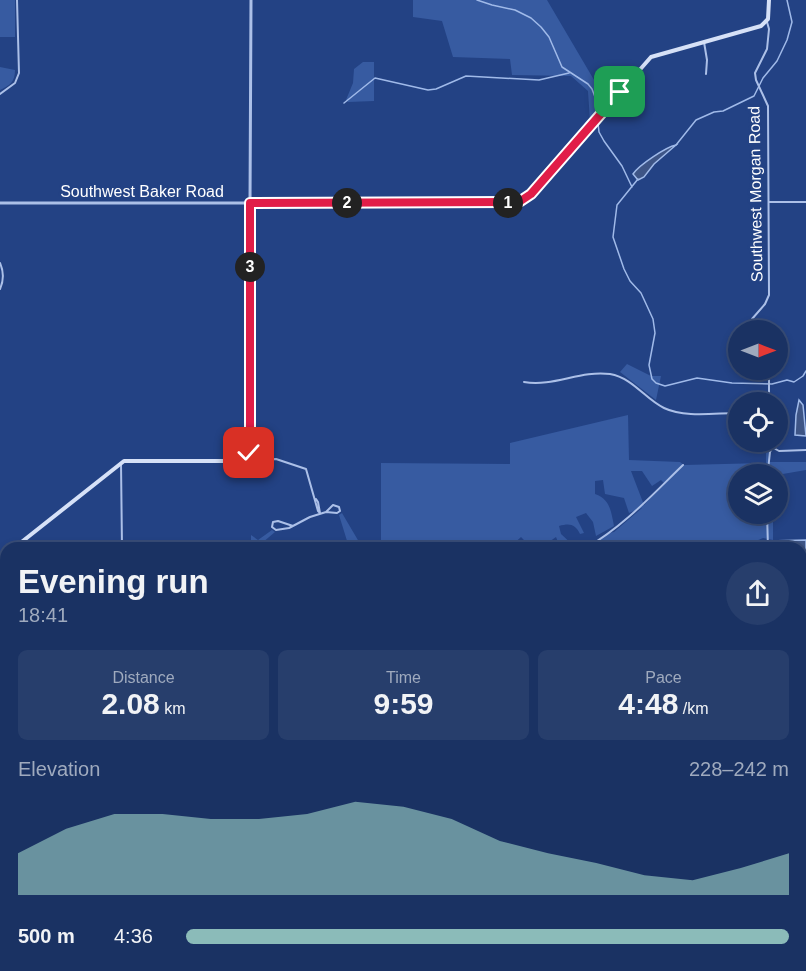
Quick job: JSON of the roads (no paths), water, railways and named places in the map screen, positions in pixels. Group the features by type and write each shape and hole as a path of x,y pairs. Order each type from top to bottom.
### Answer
{"main road":[{"path":"767,22 769,0"},
{"name":"Southwest Baker Road","path":"250,203 511,203 521,201 531,194 649,59 656,54 759,27 767,22"},
{"path":"22,542 121,463 130,460 238,460 247,456 250,445 250,203"}],"street":[{"path":"0,94 15,83 19,73 17,0"},
{"path":"250,203 251,0"},
{"name":"Southwest Morgan Road","path":"752,320 769,295 768,106 755,73 767,49 769,29 767,22"},
{"path":"704,42 707,60 706,74"},
{"path":"769,202 806,202"},
{"name":"Southwest Baker Road","path":"0,203 250,203"},
{"path":"0,263 4,272 0,289"},
{"path":"524,382 548,383 590,373 608,374 625,378 654,402 672,411 728,413"},
{"path":"788,451 806,450"},
{"path":"247,456 250,460 276,459 302,466 308,472 320,513"},
{"path":"121,463 122,542"},
{"path":"595,542 638,510 683,465"},
{"path":"293,526 277,521 273,522 272,527 278,530 293,526 326,512"},
{"path":"768,524 768,542"}],"waterway":[{"path":"477,0 515,10 531,18 541,27 549,37 562,67 592,89 599,132 622,166 632,187"},
{"path":"676,145 696,120 714,112 723,111 754,96 763,78 777,61 787,40 792,22 787,0"},
{"path":"344,103 375,78 428,90 436,89 466,76 539,80 569,73"},
{"path":"638,179 617,205 613,237 624,269 630,281 641,293 653,319 655,333 649,365 652,379 665,386 697,378 732,383 772,384 787,380 794,382 806,371"}]}
